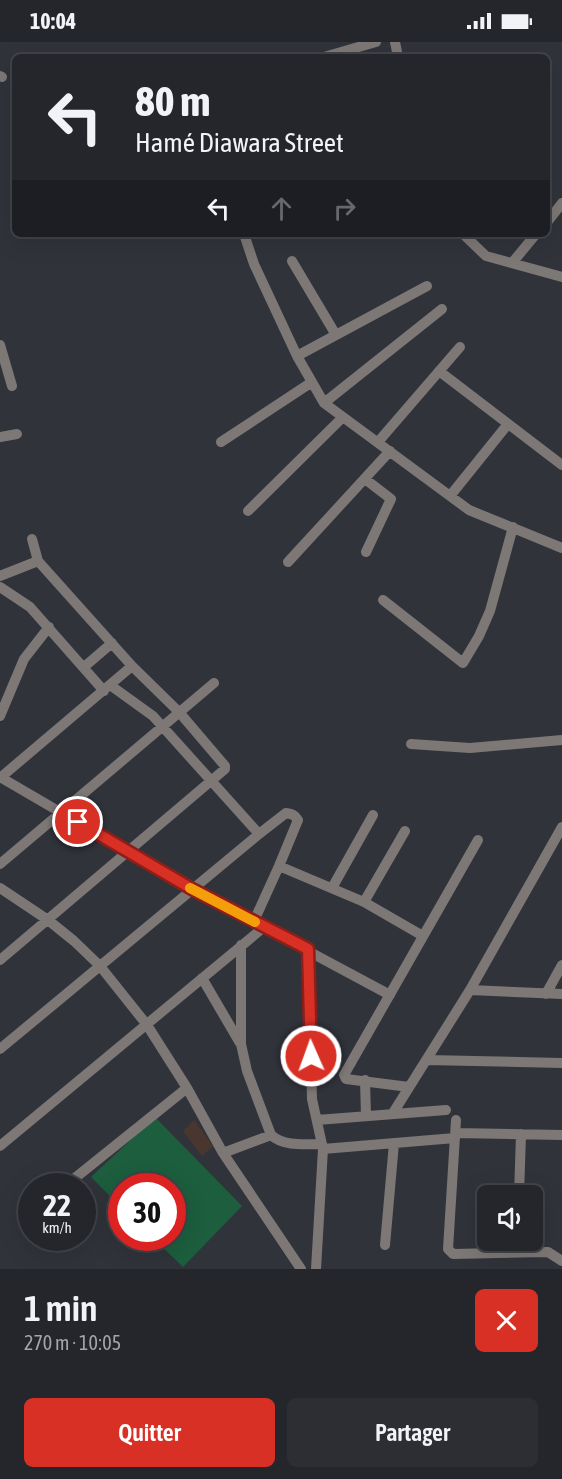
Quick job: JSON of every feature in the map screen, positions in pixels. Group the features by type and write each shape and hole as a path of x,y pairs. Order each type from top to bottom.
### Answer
{"street":[{"path":"334,54 376,42"},
{"path":"550,218 562,203"},
{"path":"245,237 254,264 297,356 324,402 469,510 562,548"},
{"path":"466,237 486,256 562,277"},
{"path":"512,263 534,237"},
{"path":"292,261 336,335"},
{"path":"297,356 427,286"},
{"path":"324,402 442,309"},
{"path":"0,345 12,386"},
{"path":"378,442 460,347"},
{"path":"439,371 562,465"},
{"path":"222,442 312,382"},
{"path":"248,511 343,417"},
{"path":"450,496 508,424"},
{"path":"0,437 17,434"},
{"path":"288,562 390,452"},
{"path":"365,479 391,499 366,552"},
{"path":"382,600 463,663 490,611 513,527"},
{"path":"0,960 223,772 225,766 179,712 132,666 38,561 32,539"},
{"path":"0,576 38,561"},
{"path":"0,588 30,607 84,667 107,688 153,716 259,834"},
{"path":"0,716 24,659 49,627"},
{"path":"84,667 112,644"},
{"path":"132,666 0,778 192,889 390,994"},
{"path":"0,864 214,683"},
{"path":"411,744 470,748 562,740"},
{"path":"0,1049 259,834 286,813 295,816 298,820 254,921"},
{"path":"332,888 374,815"},
{"path":"393,1113 470,990 562,827"},
{"path":"364,902 405,831"},
{"path":"408,1087 346,1079 344,1075 478,840"},
{"path":"279,866 364,902 423,936"},
{"path":"0,888 48,920 74,941 100,966 147,1025 188,1088 223,1153 301,1269"},
{"path":"0,1146 264,927"},
{"path":"241,945 241,1044 247,1071 271,1135 276,1140 322,1147 394,1143 455,1135 562,1135"},
{"path":"308,949 312,1099 322,1147 316,1269"},
{"path":"546,994 562,965"},
{"path":"202,978 241,1044"},
{"path":"470,990 562,994"},
{"path":"427,1060 562,1063"},
{"path":"364,1080 366,1116"},
{"path":"81,1173 188,1088"},
{"path":"317,1120 446,1110"},
{"path":"456,1120 448,1249 453,1254 477,1251"},
{"path":"519,1185 521,1134"},
{"path":"223,1153 271,1135"},
{"path":"386,1245 394,1143"},
{"path":"543,1251 562,1261"}],"shaded area":[{"path":"194,1120 213,1146 202,1156 183,1131"}],"green space":[{"path":"155,1117 242,1206 183,1267 166,1251 186,1251 186,1173 108,1173 108,1194 96,1182 95,1173"}],"slow traffic":[{"path":"190,888 255,922"}],"route":[{"path":"78,822 192,889 308,949 311,1056"}]}
